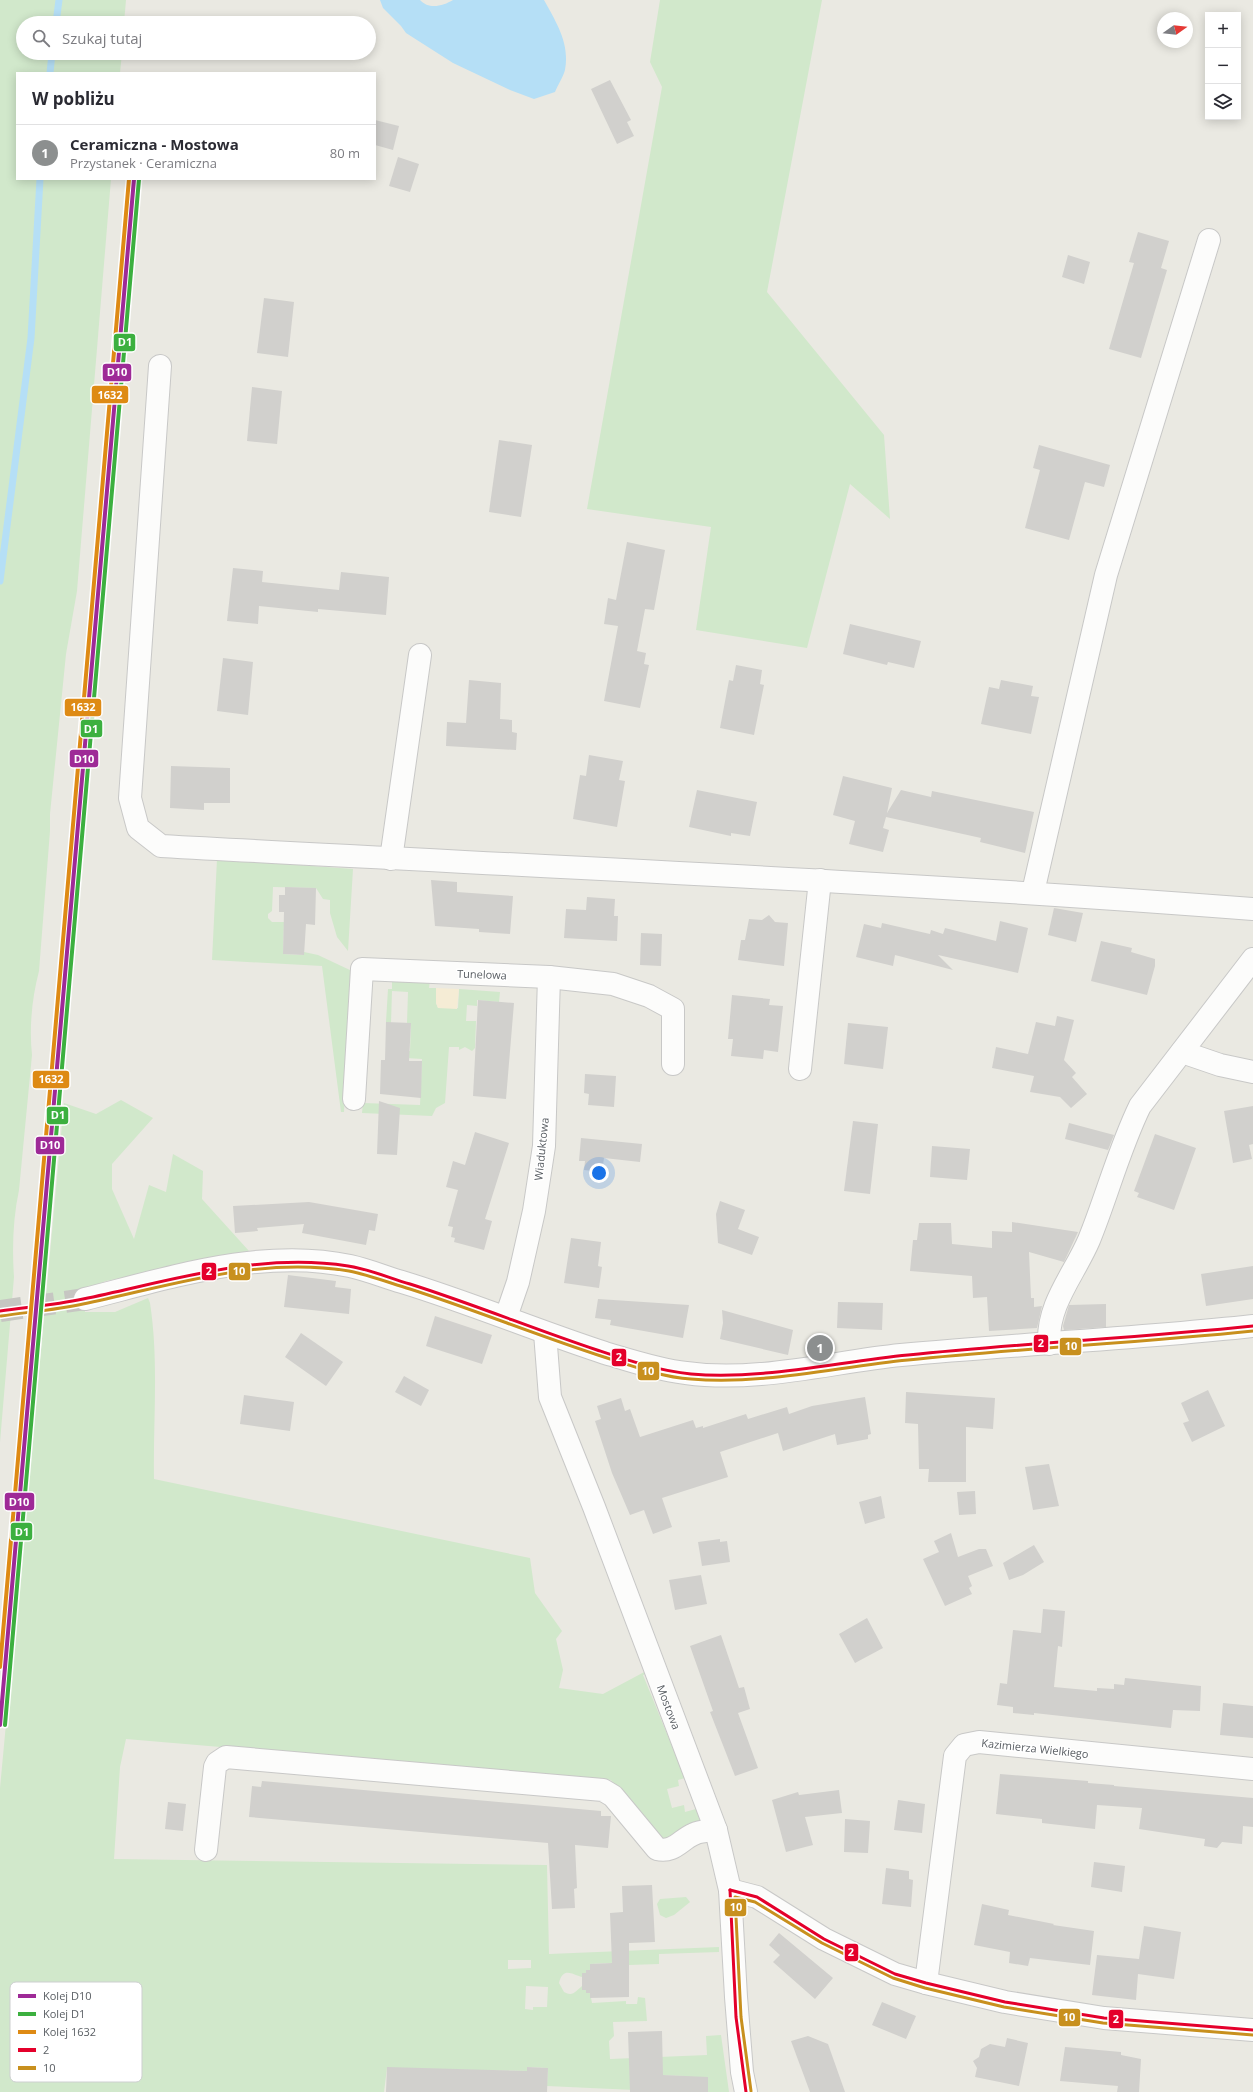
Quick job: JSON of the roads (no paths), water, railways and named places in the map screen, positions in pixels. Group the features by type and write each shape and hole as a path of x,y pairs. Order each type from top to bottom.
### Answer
{"street":[{"path":"1033,892 1106,575 1209,240"},
{"path":"160,366 130,798 138,828 160,846 1033,892 1253,909"},
{"path":"391,859 420,655"},
{"path":"800,1069 820,880"},
{"path":"1049,1344 1050,1321 1062,1289 1089,1240 1130,1127 1140,1106 1253,959"},
{"name":"Tunelowa","path":"354,1099 362,969 549,976 613,984 643,994 673,1009 673,1064"},
{"name":"Wiaduktowa","path":"506,1317 518,1282 534,1210 544,1146 549,976"},
{"path":"1182,1052 1220,1065 1253,1072"},
{"path":"85,1299 180,1276 253,1263 303,1261 350,1266 447,1295 545,1333 654,1368 688,1374 727,1376 774,1372 903,1355 1253,1326"},
{"name":"Mostowa","path":"545,1333 550,1397 594,1507 716,1830 730,1890 736,1997 742,2072 746,2092"},
{"name":"Kazimierza Wielkiego","path":"926,1983 955,1756 964,1745 979,1742 1056,1751 1253,1769"},
{"path":"206,1850 215,1767 217,1763 226,1757 603,1790 614,1796 657,1849 664,1851 672,1849 696,1833 716,1830"},
{"path":"730,1890 757,1897 824,1939 896,1974 926,1983 1005,2002 1104,2018 1253,2030"}],"water":[{"path":"380,0 420,0 428,5 436,6 453,0 544,0 564,42 566,51 565,70 555,92 534,99 510,90 453,63 406,33 383,8"}],"waterway":[{"path":"57,16 59,0"},
{"path":"50,72 51,60"},
{"path":"0,581 31,338 40,180"}],"tunnel":[{"path":"0,1311 85,1299"}],"rail line":[{"name":"1632","path":"0,1667 129,180"},
{"name":"D10","path":"0,1725 134,180"},
{"name":"D1","path":"5,1725 139,180"}],"place":[{"name":"Ceramiczna - Mostowa","path":"820,1348"}]}
